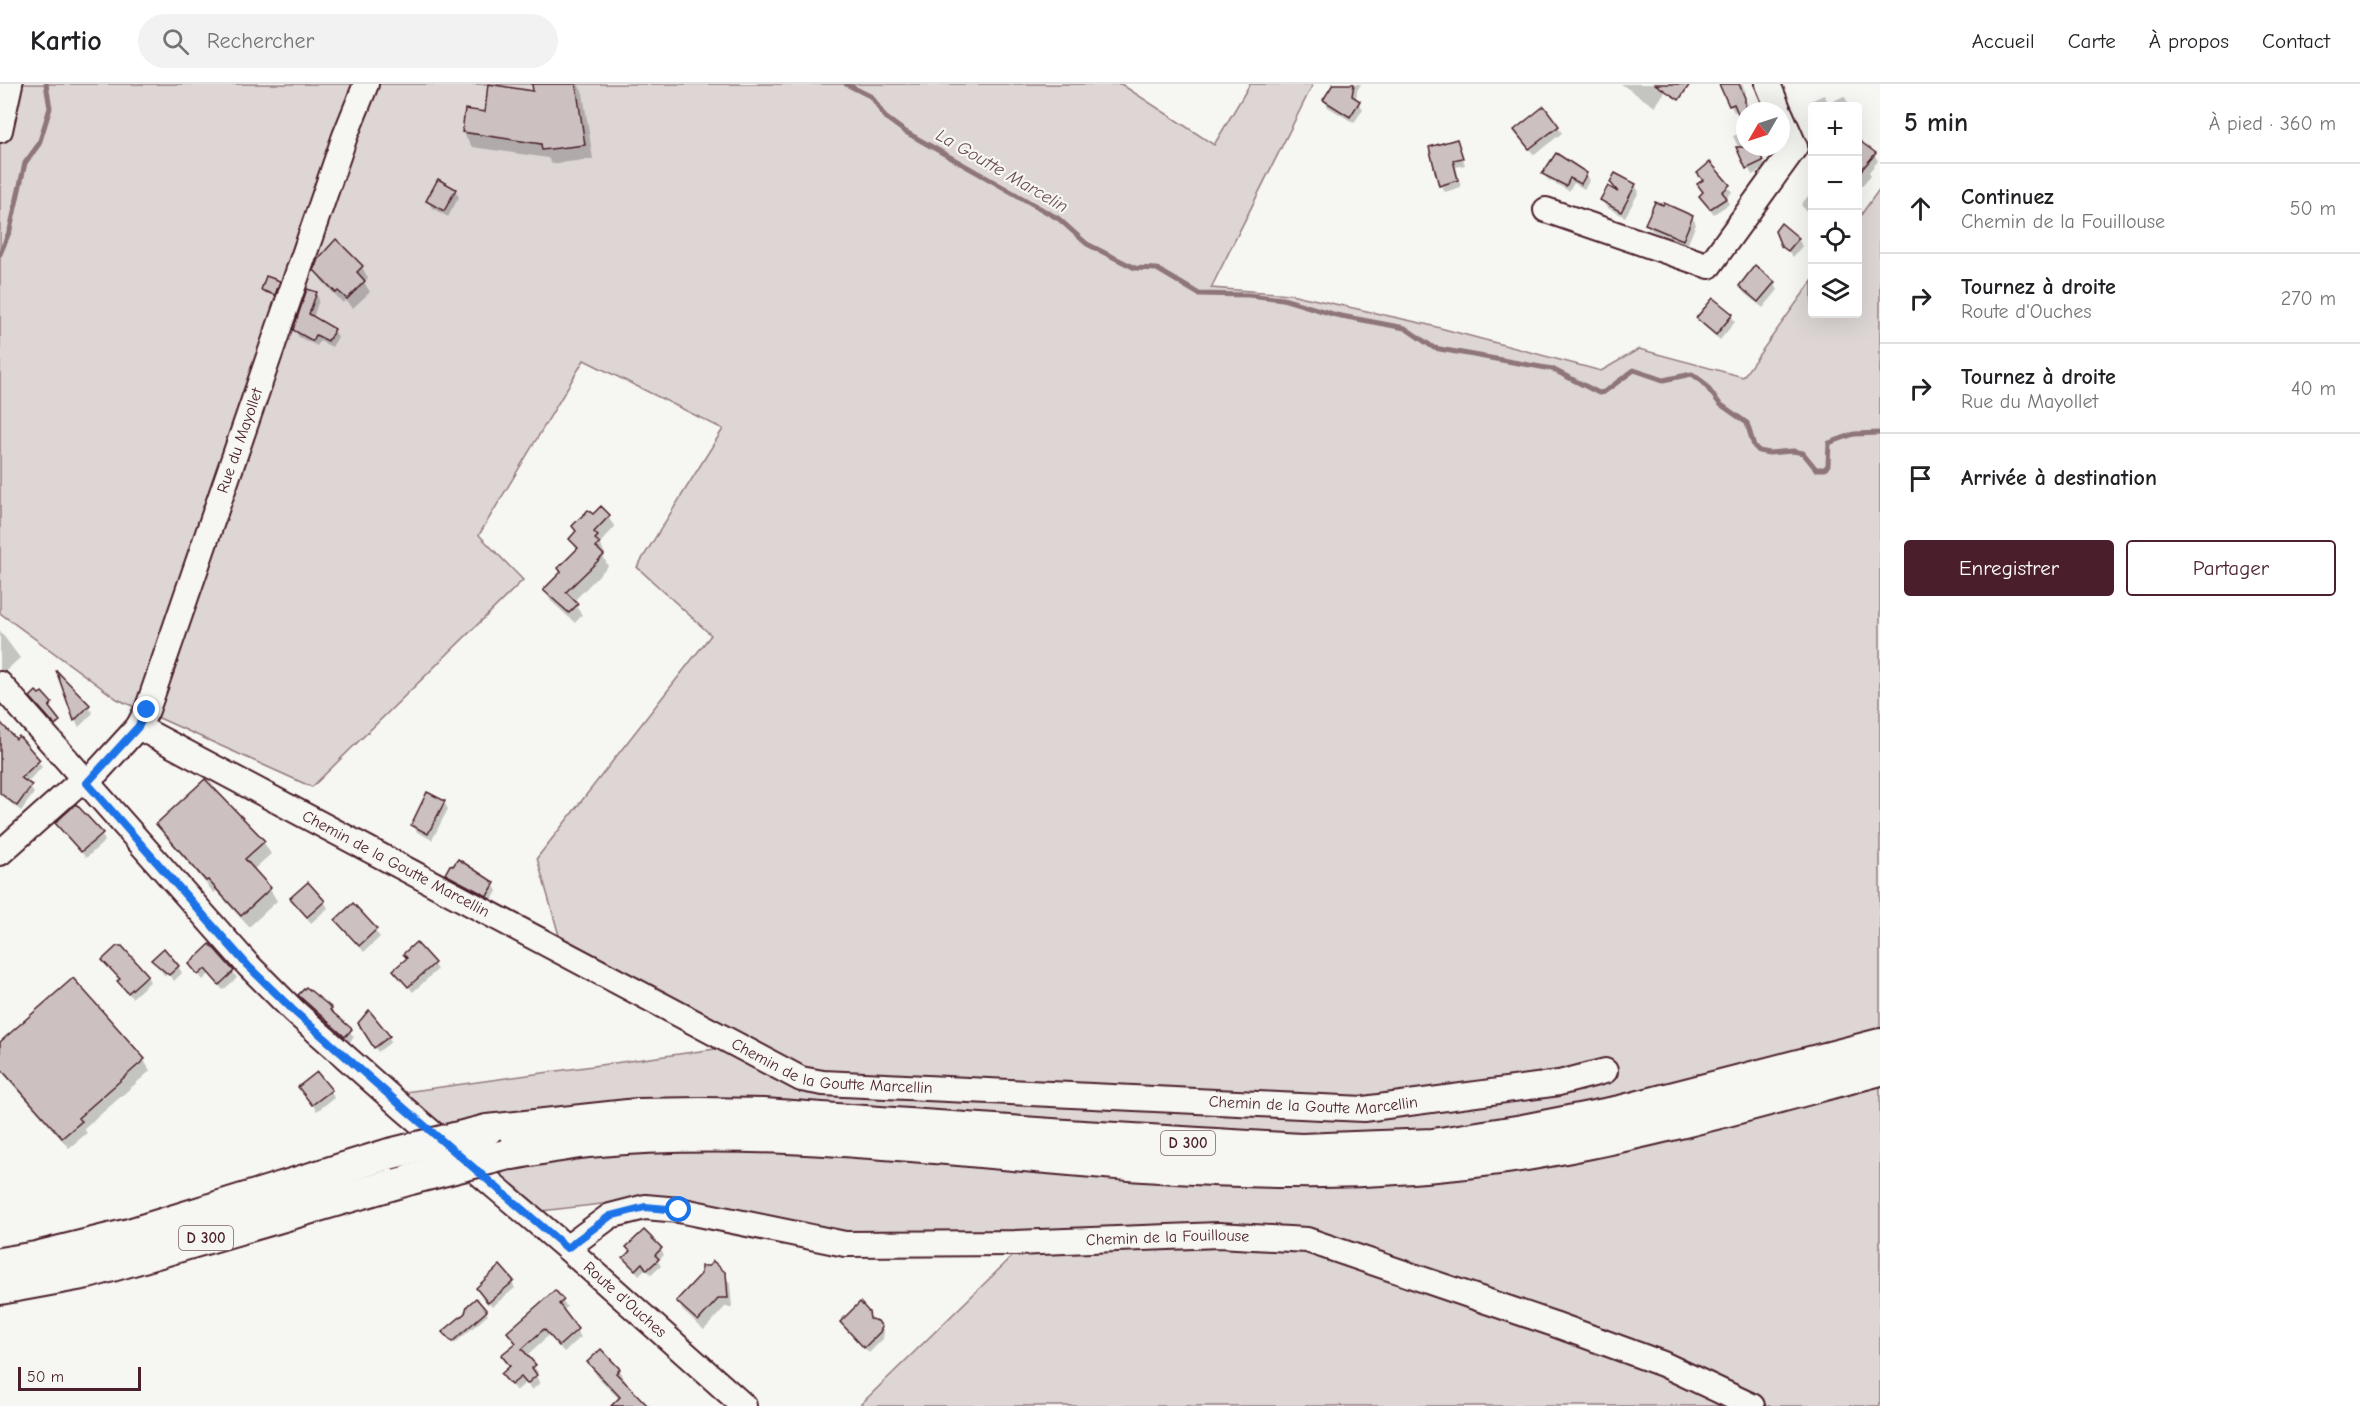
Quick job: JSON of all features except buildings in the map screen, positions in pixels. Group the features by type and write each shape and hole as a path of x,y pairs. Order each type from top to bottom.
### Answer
{"main road":[{"name":"D 300","path":"0,1263 36,1257 129,1234 389,1154 487,1130 626,1115 722,1113 1301,1149 1433,1144 1620,1111 1880,1044"},
{"name":"D 300","path":"0,1288 88,1273 411,1179 505,1155 587,1142 668,1138 783,1138 1191,1168 1291,1172 1401,1170 1508,1158 1642,1131 1880,1070"}],"street":[{"path":"0,130 10,84"},
{"name":"Rue du Mayollet","path":"0,853 85,781 138,727 147,710 345,136 366,84"},
{"path":"1768,84 1775,102"},
{"path":"1790,136 1795,147 1790,154"},
{"path":"1546,210 1708,266 1788,156"},
{"name":"Route d'Ouches","path":"0,684 248,966 287,1004 744,1406"},
{"name":"Chemin de la Goutte Marcellin","path":"138,727 801,1079 823,1083 1364,1109 1559,1083 1605,1071"},
{"name":"Chemin de la Fouillouse","path":"567,1248 610,1216 645,1207 679,1210 845,1244 1015,1243 1219,1235 1307,1240 1554,1324 1663,1364 1752,1406"}],"shaded area":[{"path":"23,84 1121,84 1214,145 1250,84 1313,84 1211,288 1290,294 1425,324 1601,371 1639,349 1743,377 1808,287 1808,318 1862,318 1862,213 1880,188 1880,1406 859,1406 1030,1239 848,1238 654,1198 541,1211 405,1092 715,1049 560,939 537,858 711,635 637,567 723,429 584,360 479,535 523,580 312,787 117,699 0,613 0,132"}],"waterway":[{"name":"La Goutte Marcelin","path":"0,254 10,230 25,163 39,144 50,108 46,84"},
{"name":"La Goutte Marcelin","path":"846,84 872,97 885,117 904,131 1059,219 1087,244 1135,268 1157,269 1199,294 1248,295 1283,299 1336,315 1405,328 1434,348 1552,369 1599,393 1604,392 1634,370 1663,380 1692,374 1703,382 1720,404 1747,423 1754,446 1759,451 1803,453 1816,469 1825,469 1828,465 1829,443 1854,434 1880,433"}],"route":[{"path":"147,710 138,727 87,783 248,966 295,1012 567,1248 610,1216 645,1207 679,1210"}]}
